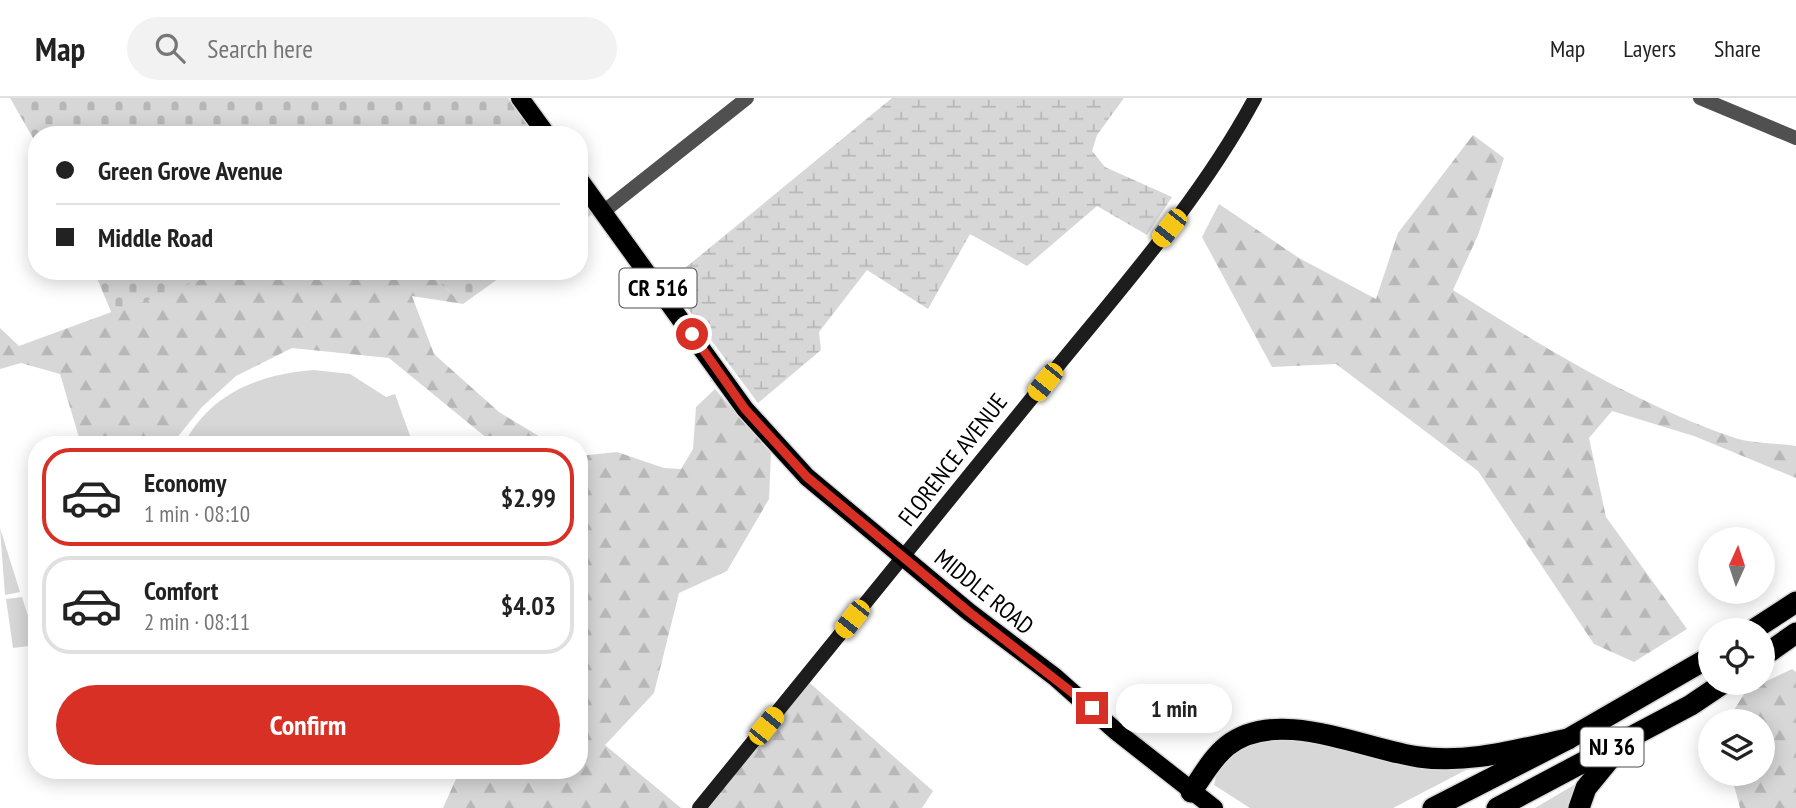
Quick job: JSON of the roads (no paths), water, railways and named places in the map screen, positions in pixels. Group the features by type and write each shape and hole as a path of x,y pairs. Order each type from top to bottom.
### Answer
{"highway":[{"path":"1771,618 1796,602"},
{"path":"1775,648 1796,633"},
{"name":"NJ 36","path":"1433,808 1568,738 1698,664"},
{"name":"NJ 36","path":"1497,808 1626,740 1703,695"},
{"path":"1191,792 1226,747 1245,735 1264,729 1293,730 1421,757 1479,758 1568,738"},
{"path":"1580,808 1586,788 1626,740"}],"main road":[{"path":"520,98 540,126"},
{"name":"CR 516","path":"588,191 603,212"},
{"name":"MIDDLE ROAD","path":"603,212 737,397 807,477 1031,662 1055,677 1191,792 1214,808"}],"street":[{"path":"603,212 747,98"},
{"name":"FLORENCE AVENUE","path":"699,808 904,558 1184,208 1255,98"},
{"path":"1700,98 1796,138"}]}
